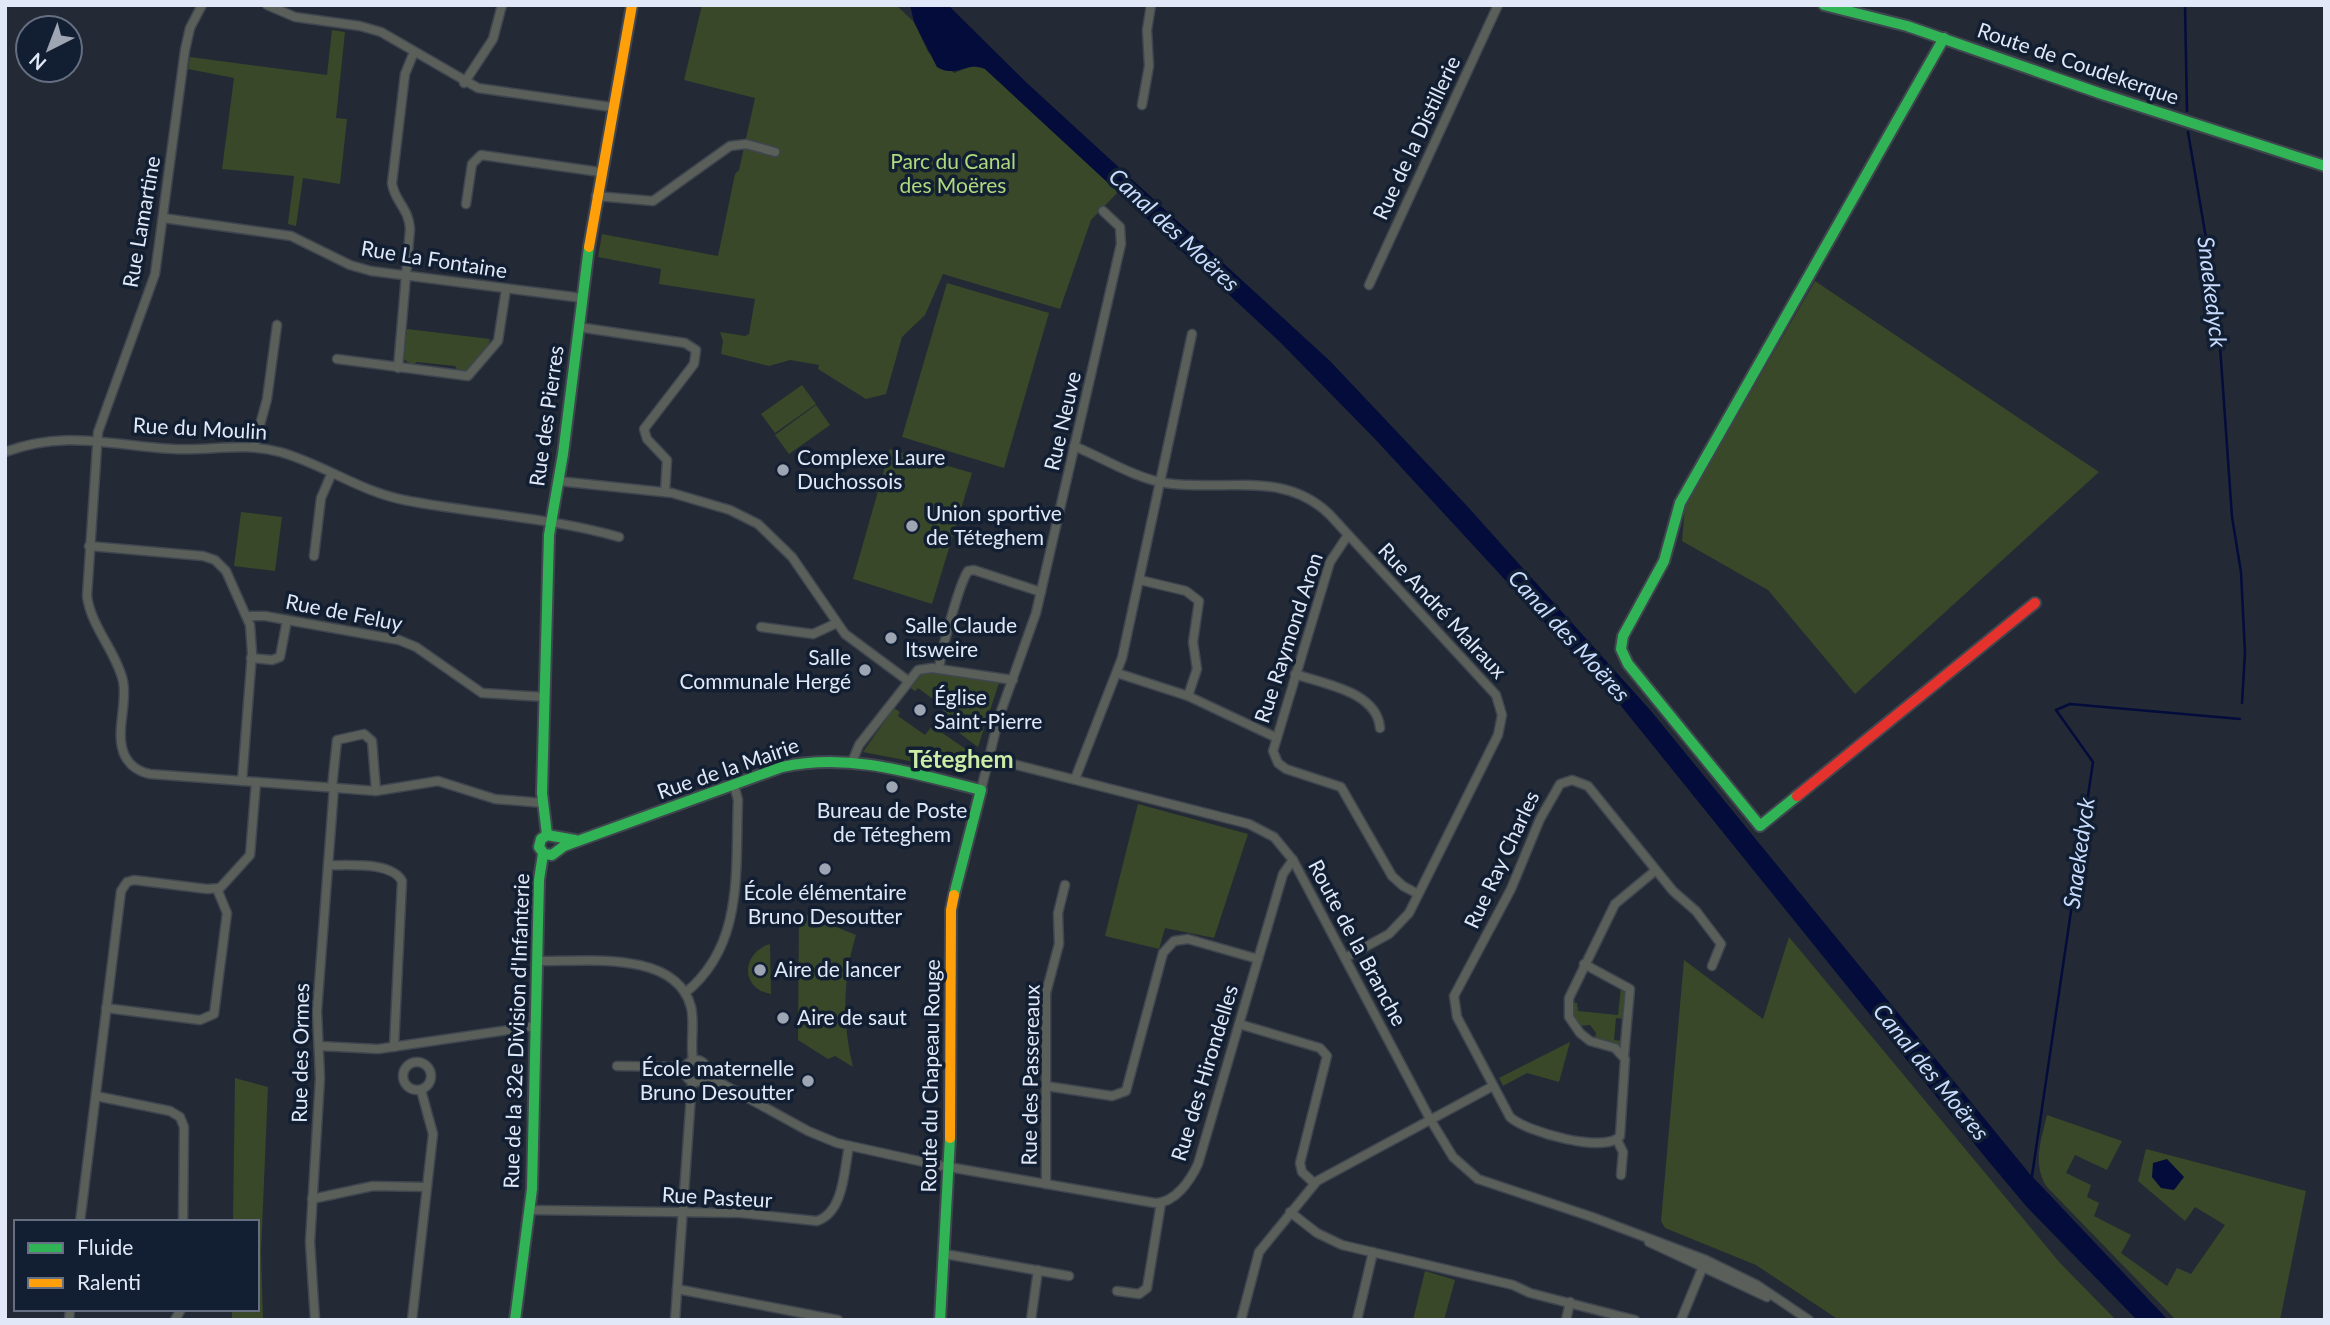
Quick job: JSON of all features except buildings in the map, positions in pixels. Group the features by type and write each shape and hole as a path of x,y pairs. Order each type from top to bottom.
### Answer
{"street":[{"name":"Rue Lamartine","path":"202,5 190,28 185,50 153,283 105,407 97,439 89,547 88,604 122,676 125,701 122,742 125,756 136,768 147,774 376,791 438,781 495,799 543,803"},
{"path":"267,5 295,17 371,29 464,83 493,92 611,107"},
{"path":"464,83 493,39 502,5"},
{"name":"Rue des Pierres","path":"551,836 543,803 551,520 596,196 632,5"},
{"path":"1142,105 1149,62 1146,34 1151,5"},
{"name":"Rue de la Distillerie","path":"1369,285 1498,5"},
{"name":"Route de Coudekerque","path":"1824,5 1882,18 2198,126 2325,166"},
{"path":"1944,38 1680,503 1664,561 1623,636 1621,649 1628,664 1760,826 2035,603"},
{"path":"398,368 410,244 409,216 392,183 405,74 414,52"},
{"path":"596,196 653,201 733,145 746,144 775,152"},
{"path":"466,204 472,164 481,155 600,172"},
{"name":"Rue Neuve","path":"981,790 997,724 1041,592 1122,241 1120,227 1103,211"},
{"name":"Rue La Fontaine","path":"163,218 291,236 355,267 582,298"},
{"path":"337,359 463,377 472,373 498,341 506,289"},
{"path":"254,447 267,398 277,325"},
{"path":"578,327 685,344 696,350 696,362 644,429 647,439 667,460 664,492"},
{"path":"1075,779 1117,673 1140,580 1192,334"},
{"name":"Rue du Moulin","path":"5,452 41,442 97,439 172,449 254,447 292,455 359,487 402,500 551,520 619,537"},
{"name":"Rue André Malraux","path":"1074,446 1161,482 1288,488 1315,500 1486,682 1501,707 1502,719 1498,735 1418,894 1396,929 1345,957"},
{"path":"314,556 321,498 331,475"},
{"path":"558,481 664,492 722,508 758,524 792,556 848,637 907,680"},
{"name":"Rue Raymond Aron","path":"1349,535 1331,559 1294,674 1273,751 1278,763 1289,770 1341,787 1394,878 1418,894"},
{"path":"89,547 211,558 226,572 247,616 251,658 242,781"},
{"path":"939,669 942,642 950,629 968,571 974,570 1041,592"},
{"path":"1140,580 1186,591 1199,601 1193,642 1197,669 1188,696"},
{"name":"Rue de Feluy","path":"247,616 287,620 407,642 482,693 545,697"},
{"path":"251,658 278,658 287,620"},
{"path":"761,627 810,634 837,624"},
{"path":"852,762 857,748 907,680 920,668 1013,680"},
{"path":"1117,673 1188,696 1275,737"},
{"path":"1294,674 1364,700 1376,711 1380,728"},
{"name":"Rue des Ormes","path":"316,1320 310,1265 320,1083 317,1010 336,741 341,737 365,734 372,741 376,791"},
{"name":"Route de la Branche","path":"989,758 1253,826 1277,840 1293,860 1430,1119 1453,1157 1478,1179 1632,1231 1757,1285 1809,1320"},
{"name":"Rue de la Mairie","path":"543,854 552,855 559,849 796,762 852,762 981,790"},
{"name":"Rue Ray Charles","path":"1493,1086 1457,1017 1454,1007 1455,993 1511,889 1540,819 1558,786 1572,779 1588,786 1656,870 1719,940 1721,950 1712,967"},
{"path":"217,889 250,854 256,782"},
{"path":"685,993 709,969 731,923 738,800 734,785"},
{"name":"Route du Chapeau Rouge","path":"940,1320 950,1167 951,910 981,790"},
{"path":"551,836 559,849"},
{"name":"Rue de la Mairie","path":"551,836 572,841 595,836"},
{"name":"Rue de la 32e Division d'Infanterie","path":"515,1320 529,1210 540,872 543,854 539,842 551,836"},
{"name":"Rue des Hirondelles","path":"1161,1203 1172,1199 1197,1167 1284,872 1293,860"},
{"path":"328,865 386,869 397,874 402,881 394,1047"},
{"path":"1624,1056 1615,1048 1587,1039 1570,1020 1569,994 1615,904 1656,870"},
{"path":"80,1220 120,894 125,884 134,880 217,889"},
{"name":"Rue des Passereaux","path":"1046,1184 1046,993 1059,944 1058,913 1065,885"},
{"path":"106,1008 200,1020 212,1016 216,1010 227,913 217,889"},
{"path":"1046,1086 1114,1096 1126,1090 1163,953 1174,941 1188,939 1258,959"},
{"path":"537,961 649,966 670,976 685,993 691,1010 693,1060 686,1067 686,1075 692,1081 675,1320"},
{"path":"1241,1320 1259,1252 1314,1183 1493,1086 1510,1117 1520,1124 1581,1142 1608,1144 1617,1140 1622,1131 1626,1065 1624,1056 1630,989 1584,964"},
{"path":"1239,1024 1320,1048 1327,1056 1300,1163 1301,1170 1314,1183"},
{"path":"319,1046 359,1050 394,1047 536,1026"},
{"path":"693,1060 704,1064 706,1074 808,1131 849,1146 950,1167 1161,1203 1147,1288 1139,1294 1118,1291"},
{"path":"618,1066 686,1067"},
{"path":"692,1081 700,1080 706,1074"},
{"path":"412,1320 433,1128 421,1090"},
{"path":"96,1096 170,1111 180,1117 184,1127 183,1220"},
{"path":"1617,1140 1623,1152 1621,1175"},
{"name":"Rue Pasteur","path":"529,1210 741,1213 805,1221 822,1219 836,1203 849,1146"},
{"path":"312,1199 373,1186 427,1187"},
{"name":"Rue de la 32e Division d'Infanterie","path":"510,1320 514,1279 529,1210"},
{"path":"1290,1212 1328,1240 1635,1320"},
{"path":"1357,1320 1373,1252"},
{"path":"945,1254 1069,1276"},
{"path":"1681,1320 1704,1264"},
{"path":"1031,1320 1038,1270"},
{"path":"677,1289 838,1320"},
{"path":"1566,1320 1570,1302"}],"green space":[{"name":"Parc du Canal des Moëres","path":"702,5 896,5 914,22 928,52 954,73 972,66 985,69 1118,192 1091,220 1060,309 943,274 925,315 902,337 886,394 866,399 818,369 819,365 790,360 769,366 721,354 723,341 720,332 745,336 749,334 755,299 659,284 661,269 598,257 602,234 718,256 735,174 739,170 755,98 684,80"},
{"path":"332,30 345,32 336,118 347,119 340,184 303,178 296,226 288,224 294,176 222,169 234,78 188,69 190,57 327,75"},
{"path":"1815,281 2099,472 1855,694 1768,590 1682,541 1685,506"},
{"path":"947,283 1049,313 1004,468 902,437"},
{"path":"407,329 490,339 487,349 466,372 458,371 455,366 417,362 413,365 403,359"},
{"path":"802,385 816,404 775,433 761,414"},
{"path":"816,405 830,425 789,454 775,435"},
{"name":"Union sportive de Téteghem","path":"890,449 972,473 932,604 853,579"},
{"path":"241,512 282,517 275,571 234,566"},
{"path":"925,672 999,683 978,747 938,717 945,708 918,688 915,691 909,687 919,674"},
{"path":"894,708 900,712 898,716 925,735 932,726 976,756 966,772 863,752"},
{"path":"1138,804 1248,834 1214,938 1165,928 1159,949 1105,936"},
{"path":"799,912 856,935 846,983 847,1034 853,1067 835,1056 828,1059 798,1040"},
{"path":"1789,937 2060,1263 2116,1320 1839,1320 1756,1265 1665,1228 1661,1221 1684,960 1763,1019"},
{"name":"Aire de lancer","path":"770,944 771,994 754,985 748,970 754,955"},
{"path":"1621,987 1627,993 1624,1019 1616,1018 1614,1040 1623,1041 1619,1046 1595,1039 1596,1033 1590,1025 1579,1026 1574,1018 1572,1003 1577,1003 1578,1011 1618,1015"},
{"path":"1570,1042 1559,1082 1527,1073 1503,1086 1499,1078"},
{"path":"235,1078 268,1087 261,1252 263,1320 232,1320 232,1311 259,1311 259,1220 233,1220"},
{"path":"2047,1115 2122,1141 2107,1170 2075,1155 2066,1173 2091,1185 2087,1197 2099,1203 2094,1216 2131,1235 2121,1253 2167,1286 2177,1268 2191,1274 2225,1225 2195,1207 2185,1221 2138,1181 2146,1149 2306,1191 2280,1320 2176,1320 2047,1187 2042,1178 2039,1161"},
{"path":"1425,1271 1455,1280 1444,1320 1413,1320"}],"water":[{"name":"Canal des Moëres","path":"910,5 948,5 1028,84 1330,361 1468,507 1651,711 2029,1173 2168,1320 2137,1320 2026,1206 1617,701 1375,439 1279,341 985,69 973,67 951,71 937,67 914,22"},
{"path":"2167,1159 2184,1177 2174,1190 2161,1188 2152,1177 2153,1163"}],"waterway":[{"name":"Snaekedyck","path":"2185,5 2187,111"},
{"name":"Snaekedyck","path":"2188,132 2217,303 2232,517 2241,572 2245,653 2242,703"},
{"name":"Snaekedyck","path":"2032,1176 2093,762 2056,710 2070,704 2240,719"}],"traffic: fast":[{"path":"1824,5 1907,26 2102,94 2325,166"},
{"path":"1797,796 1760,826 1628,664 1621,649 1623,636 1664,561 1680,503 1944,38"},
{"path":"547,835 542,793 549,535 563,454 589,247"},
{"path":"547,835 541,839 539,847 544,854 552,855 564,846 782,767 808,763 858,763 981,790 954,895"},
{"path":"547,835 575,840"},
{"path":"515,1320 532,1189 539,880 543,854"},
{"path":"940,1320 950,1138"}],"traffic: slow":[{"path":"589,247 632,5"},
{"path":"950,1138 951,910 954,895"}],"traffic: jam":[{"path":"1797,796 2035,603"}],"place":[{"name":"Complexe Laure Duchossois","path":"783,470"},
{"name":"Union sportive de Téteghem","path":"912,526"},
{"name":"Salle Claude Itsweire","path":"891,638"},
{"name":"Salle Communale Hergé","path":"865,670"},
{"name":"Église Saint-Pierre","path":"920,710"},
{"name":"Bureau de Poste de Téteghem","path":"892,787"},
{"name":"École élémentaire Bruno Desoutter","path":"825,869"},
{"name":"Aire de lancer","path":"760,970"},
{"name":"Aire de saut","path":"783,1018"},
{"name":"École maternelle Bruno Desoutter","path":"808,1081"}],"district":[{"name":"Téteghem","path":"961,760"}]}
